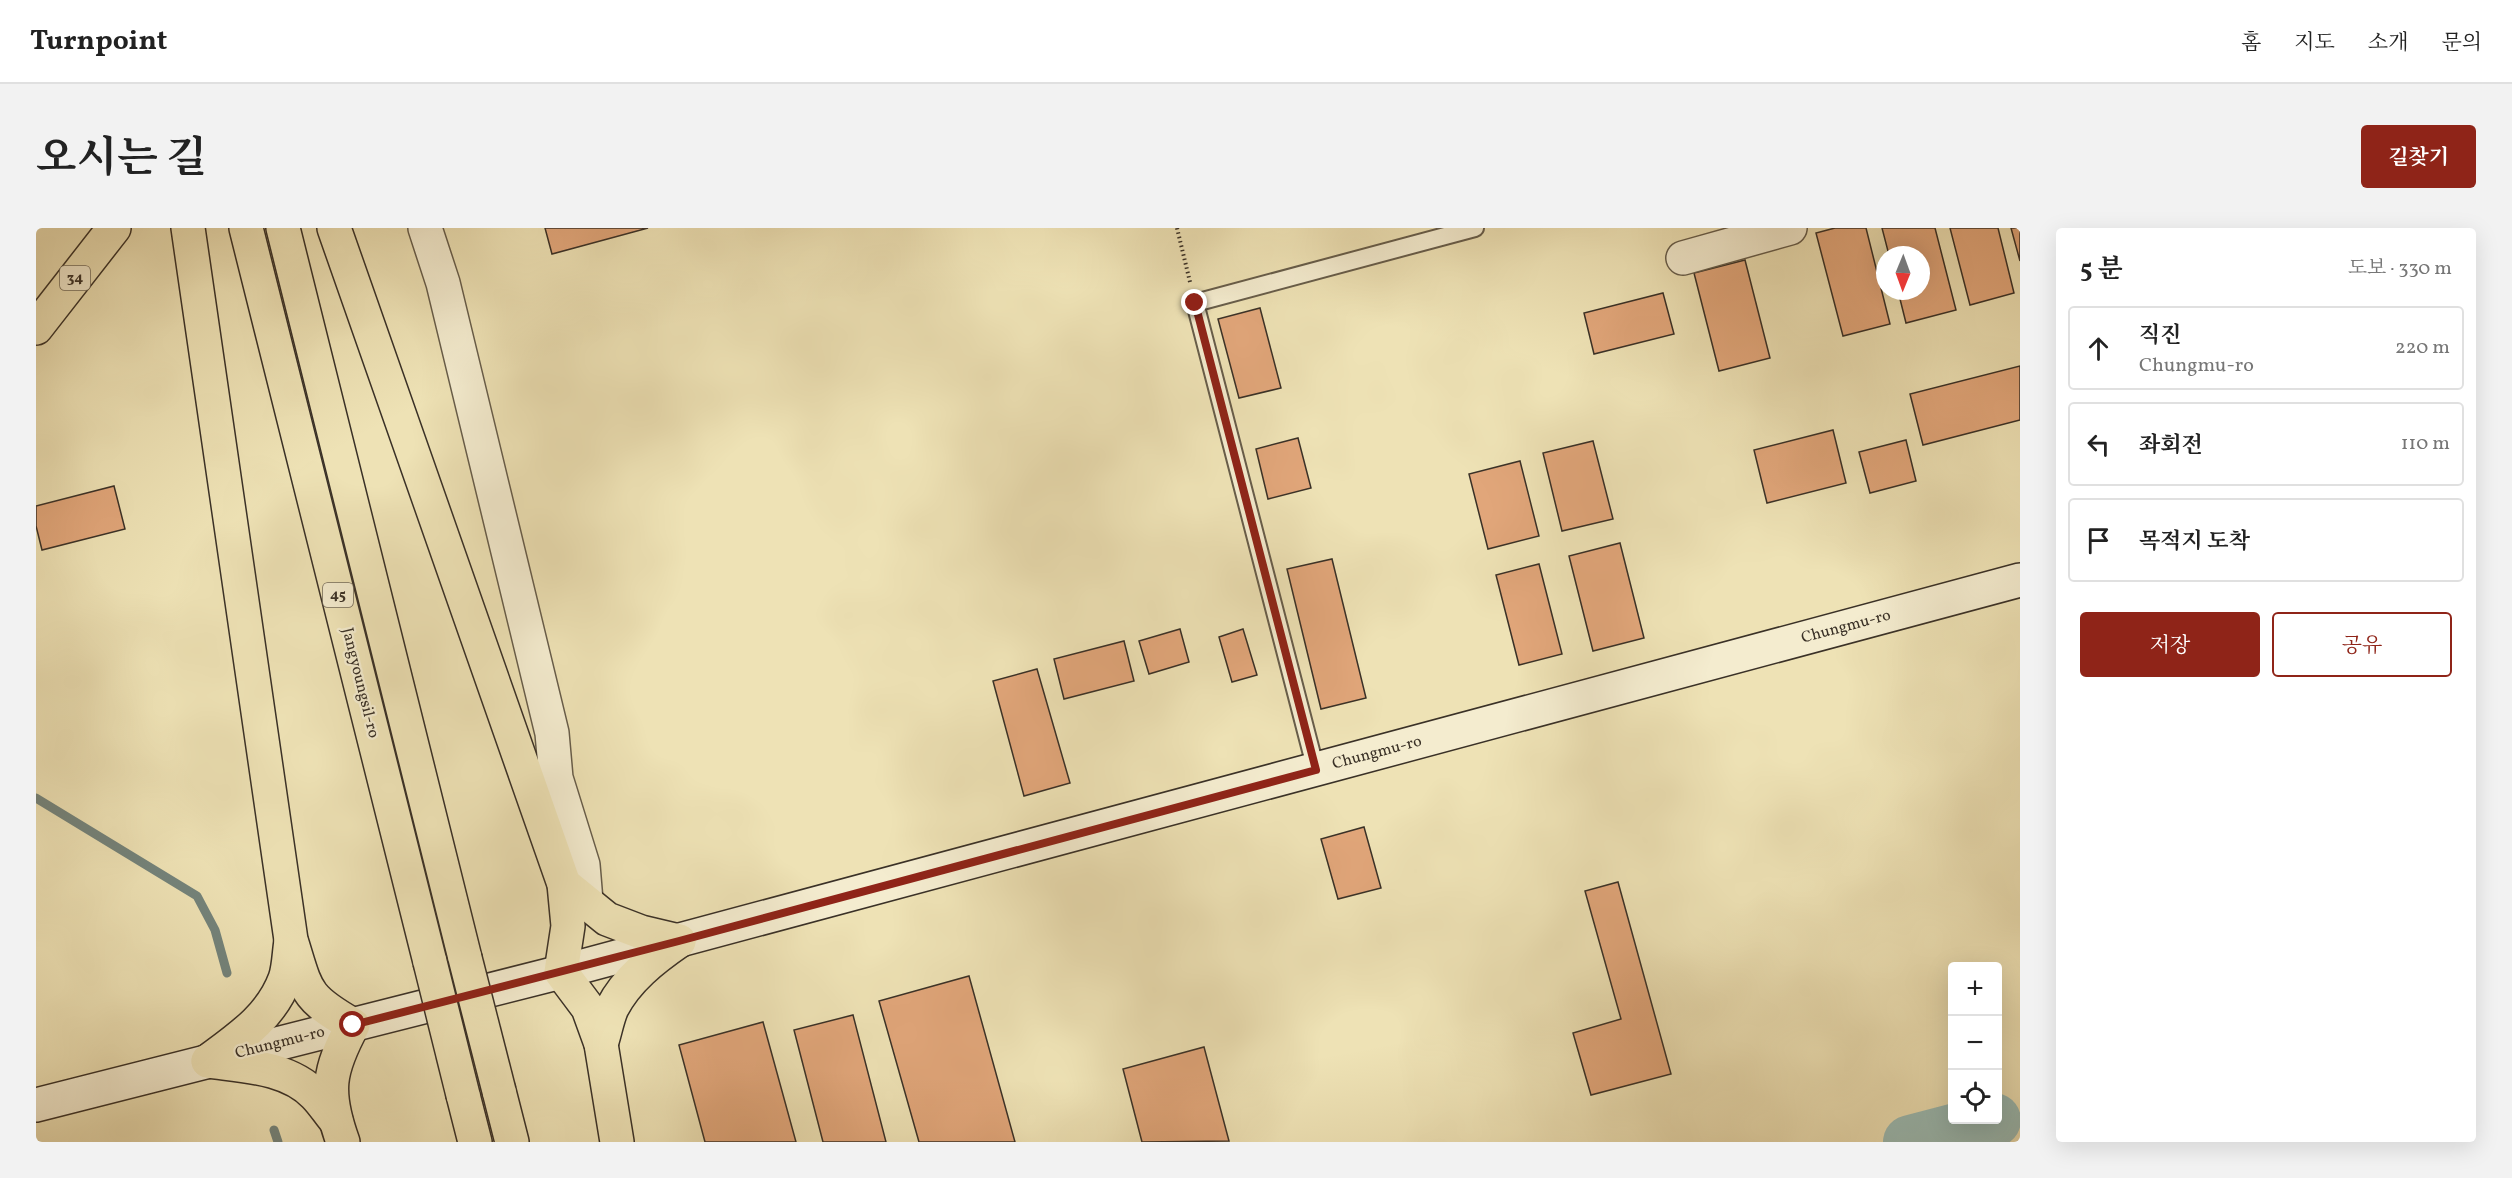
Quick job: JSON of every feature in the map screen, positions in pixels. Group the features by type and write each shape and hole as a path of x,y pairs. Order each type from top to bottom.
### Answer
{"highway":[{"name":"34","path":"36,328 114,228"},
{"path":"188,228 291,940 306,989 330,1012 353,1025 335,1060 331,1087 339,1132"},
{"name":"Jangyoungsil-ro","path":"246,228 475,1142"},
{"name":"45","path":"283,228 512,1142"},
{"path":"334,228 575,892 607,919 641,932 679,941"},
{"path":"575,892 561,972 588,1008 601,1044 616,1142"},
{"path":"208,1061 249,1030 270,1008 285,978 291,940"},
{"path":"601,1044 612,1008 636,976 652,959 679,941"},
{"path":"208,1061 264,1069 298,1081 315,1095 339,1132"}],"street":[{"path":"425,228 443,283 552,733 556,778 583,865 575,892"},
{"path":"1683,258 1790,228"},
{"name":"Chungmu-ro","path":"36,1105 679,941 2020,580"}],"lane":[{"path":"1316,770 1195,303 1475,228"}],"path":[{"path":"1177,228 1195,303"}],"building":[{"path":"545,228 648,228 552,254"},
{"path":"1835,228 1866,228 1876,268 1876,300 1884,300 1890,324 1843,336 1816,233"},
{"path":"1882,228 1935,228 1956,310 1906,323 1900,300 1930,300 1930,246 1887,246"},
{"path":"1950,228 1998,228 2014,293 1970,305"},
{"path":"2011,228 2020,228 2020,261"},
{"path":"1745,260 1770,358 1719,371 1694,273"},
{"path":"1663,293 1674,334 1594,354 1584,313"},
{"path":"1260,308 1281,388 1239,398 1218,319"},
{"path":"2020,366 2020,420 1923,445 1910,394"},
{"path":"1833,430 1846,483 1767,503 1754,450"},
{"path":"1298,438 1311,488 1268,499 1256,449"},
{"path":"1906,440 1916,481 1870,493 1859,452"},
{"path":"1593,441 1613,519 1562,531 1543,453"},
{"path":"1520,461 1539,536 1488,549 1469,474"},
{"path":"114,486 125,529 42,550 36,526 36,506"},
{"path":"1620,543 1644,638 1593,651 1569,556"},
{"path":"1332,559 1366,698 1321,709 1287,569"},
{"path":"1539,564 1562,654 1519,665 1496,575"},
{"path":"1180,629 1189,662 1149,674 1139,641"},
{"path":"1243,629 1257,675 1232,682 1219,637"},
{"path":"1124,641 1134,681 1064,699 1054,659"},
{"path":"1037,669 1070,783 1024,796 993,681"},
{"path":"1364,827 1381,888 1338,899 1321,839"},
{"path":"1618,882 1671,1074 1591,1095 1573,1033 1621,1019 1585,891"},
{"path":"969,976 1015,1142 919,1142 879,1001"},
{"path":"853,1015 886,1142 823,1142 794,1030"},
{"path":"763,1022 796,1142 705,1142 679,1045"},
{"path":"1204,1047 1229,1141 1142,1142 1123,1069"}],"waterway":[{"path":"36,798 197,896 215,930 227,973"},
{"path":"1910,1142 1979,1124"},
{"path":"274,1130 278,1142"}],"route":[{"path":"353,1025 679,941 1316,770 1195,303"}]}
